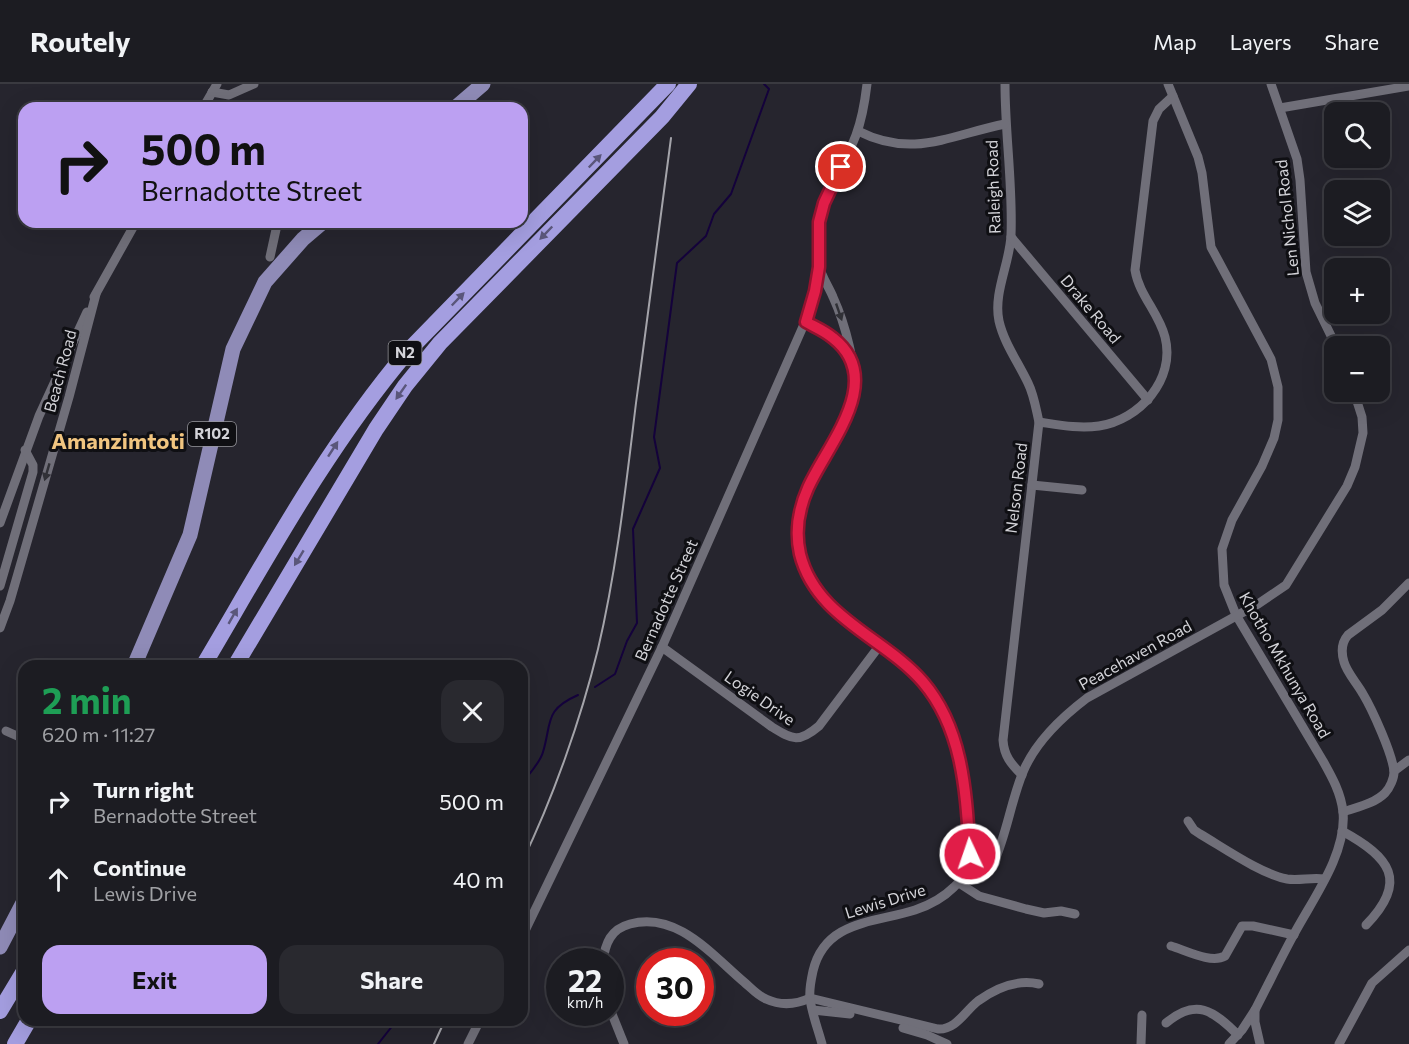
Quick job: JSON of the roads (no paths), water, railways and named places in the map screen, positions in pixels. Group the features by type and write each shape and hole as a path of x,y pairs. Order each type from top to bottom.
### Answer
{"highway":[{"name":"N2","path":"528,228 668,84"},
{"name":"N2","path":"239,660 376,429 405,386 440,343 690,84"},
{"name":"N2","path":"207,660 294,512 337,443 373,392 407,352 528,228"},
{"path":"0,1011 18,981"},
{"path":"15,1044 26,1026"}],"main road":[{"path":"462,102 483,84"},
{"name":"R102","path":"137,660 190,535 233,349 265,282 303,238 316,228"},
{"path":"0,947 18,912"}],"street":[{"path":"206,102 214,88 229,95 254,84"},
{"path":"867,84 858,132 824,203 819,222 819,267 835,300 849,343 850,360 855,375 854,395 845,423 808,488 798,525 797,540 807,572 818,592 844,619 923,682 942,709 960,759 966,794 970,854 967,873"},
{"name":"Raleigh Road","path":"1005,84 1005,124 1011,189 1011,237 998,305 999,320 1007,344 1030,389 1039,423"},
{"name":"Khotho Mkhunya Road","path":"1168,84 1200,165 1211,247 1271,359 1278,387 1278,420 1274,438 1262,466 1232,520 1222,549 1224,585 1236,615 1336,785 1343,812 1338,848 1324,879 1255,1010 1229,1044"},
{"name":"Len Nichol Road","path":"1271,84 1297,159 1306,272 1315,303 1331,336"},
{"path":"1280,108 1409,86"},
{"name":"Nelson Road","path":"1022,775 1008,760 1003,740 1039,423 1071,427 1096,427 1112,424 1125,418 1148,400 1162,379 1166,361 1166,343 1160,323 1137,282 1136,257 1153,121 1160,109 1173,96"},
{"path":"858,132 872,139 905,146 927,144 1005,124"},
{"name":"Beach Road","path":"0,523 25,450 68,350 133,228"},
{"path":"270,257 277,228"},
{"name":"Drake Road","path":"1011,237 1148,400"},
{"name":"Bernadotte Street","path":"528,925 662,647 806,322 819,267"},
{"name":"Beach Road","path":"0,628 10,601 96,294"},
{"path":"806,322 834,339 850,360"},
{"path":"68,350 80,355"},
{"path":"1236,615 1258,604 1286,585 1347,486 1364,433 1357,402"},
{"path":"0,586 31,483 33,465 25,450"},
{"path":"1032,485 1082,490"},
{"path":"1343,812 1371,802 1386,792 1392,782 1394,771 1379,728 1364,695 1344,664 1343,641 1382,610 1409,583"},
{"name":"Peacehaven Road","path":"967,873 982,871 994,862 1022,775 1037,748 1076,706 1100,690 1236,615"},
{"name":"Logie Drive","path":"662,647 772,727 790,738 798,739 810,734 819,726 879,645"},
{"path":"6,731 18,736"},
{"path":"1394,771 1409,760"},
{"path":"1188,821 1200,834 1269,872 1292,880 1313,877 1324,879"},
{"path":"1342,831 1374,851 1392,870 1394,877 1394,886 1388,902 1366,925"},
{"name":"Lewis Drive","path":"822,1044 810,998 811,981 815,962 835,936 844,929 867,921 916,910 933,903 959,883 967,873"},
{"path":"959,883 979,896 1026,909 1044,913 1060,911 1075,914"},
{"path":"605,948 613,932 627,924 641,921 661,922 689,936 764,999 791,1005 810,998 913,1024 944,1029 957,1022 978,1001 1001,987 1019,982 1039,984"},
{"path":"1171,946 1208,957 1221,958 1225,956 1242,926 1253,926 1294,935"},
{"path":"1339,1044 1372,982 1409,950"},
{"path":"813,1010 848,1013 927,1035 947,1044"},
{"path":"1166,1023 1184,1011 1199,1010 1219,1016 1258,1044"},
{"path":"1255,1010 1258,1044"},
{"path":"1141,1044 1142,1015"},
{"path":"468,1044 477,1026"},
{"path":"617,1026 624,1044"}],"waterway":[{"path":"595,687 615,674 627,641 637,623 633,529 660,468 654,437 677,263 706,236 714,214 731,194 769,89 764,84"},
{"path":"528,776 542,756 554,712 559,706 578,695"},
{"path":"378,1044 392,1026"}],"railway":[{"path":"528,849 545,812 575,730 605,619 620,526 671,138"},
{"path":"434,1044 442,1026"}],"district":[{"name":"Amanzimtoti","path":"118,441"}]}
